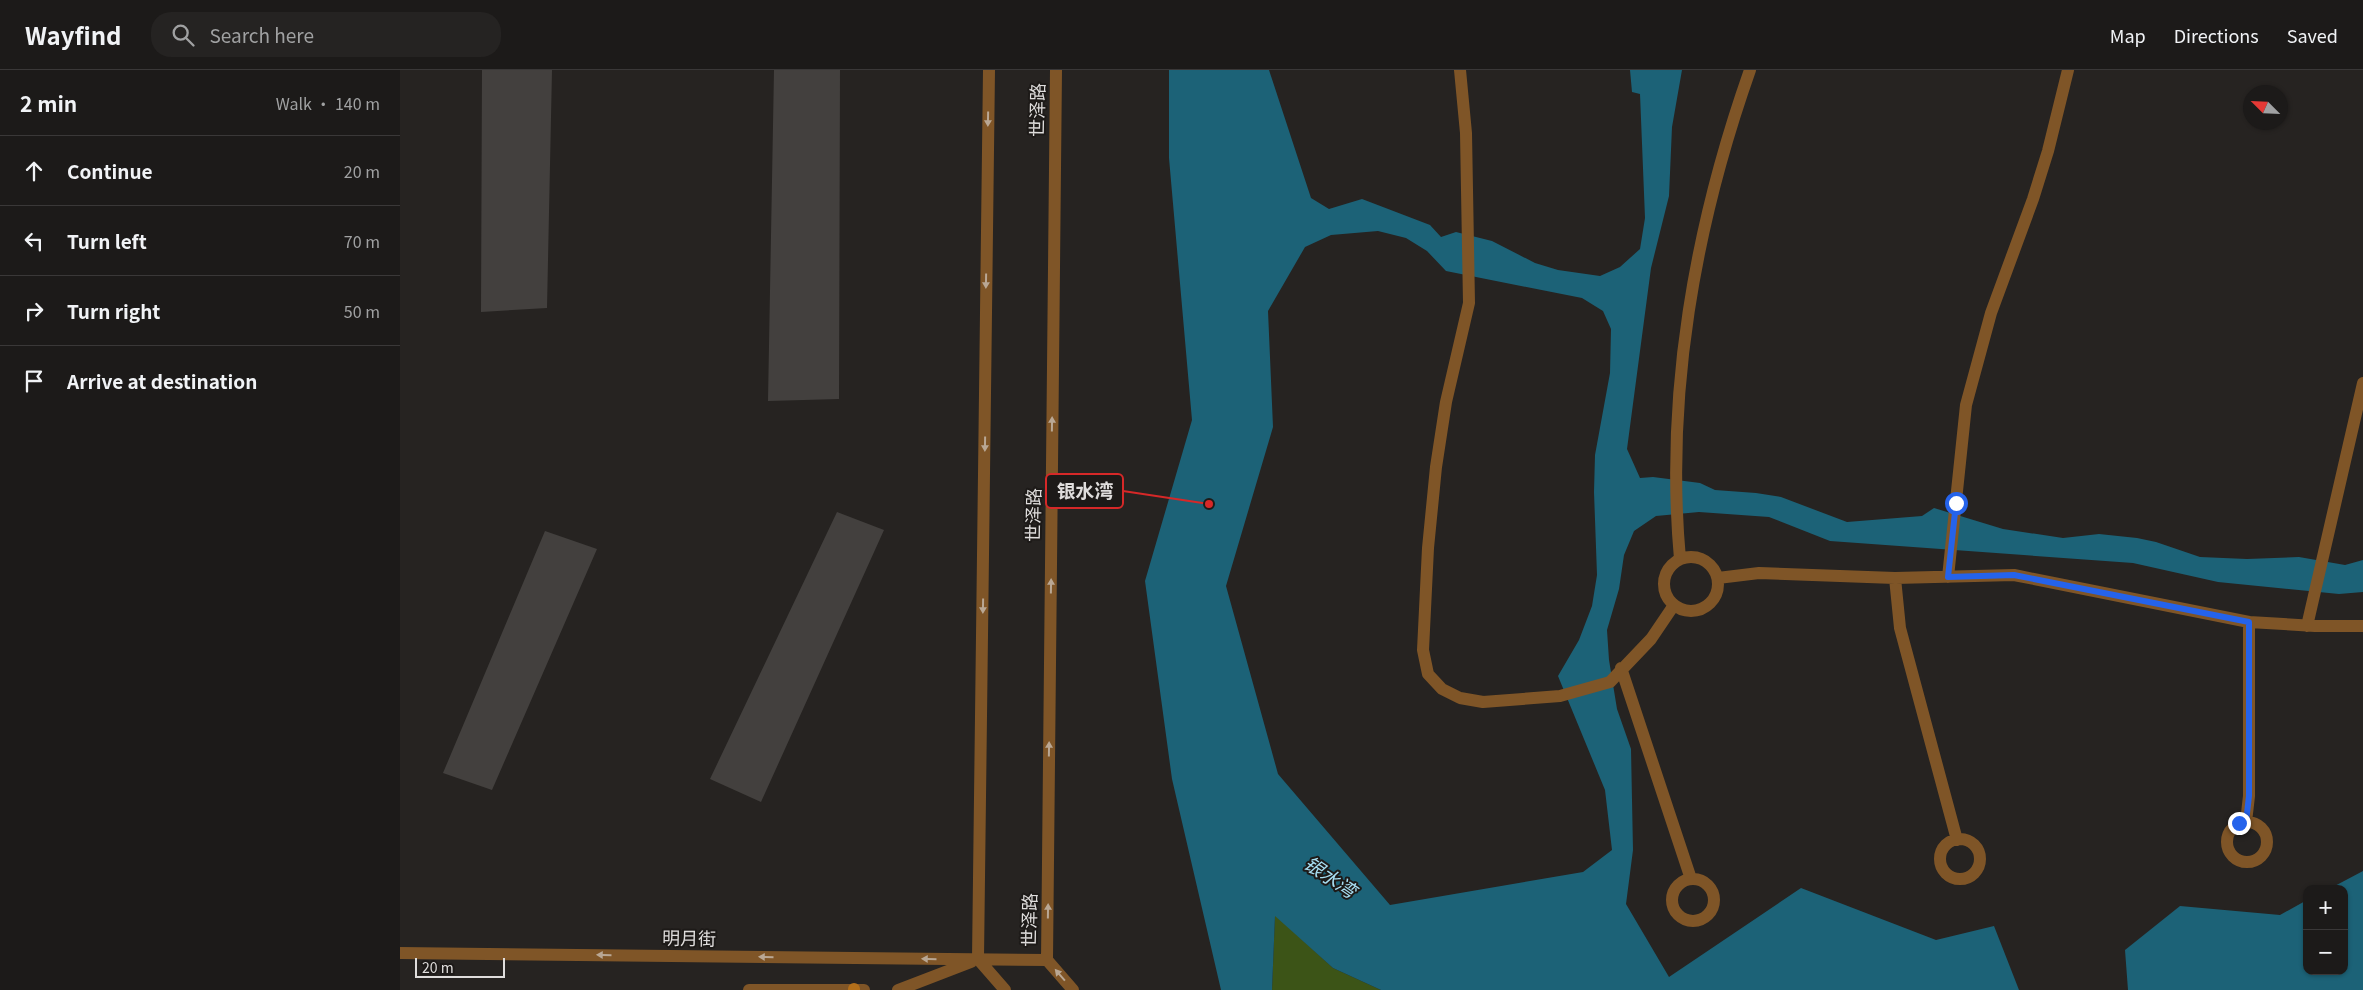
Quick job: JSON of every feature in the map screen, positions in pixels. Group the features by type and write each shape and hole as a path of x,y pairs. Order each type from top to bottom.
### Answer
{"street":[{"path":"989,70 978,960 1005,990"},
{"name":"世泽路","path":"1047,960 1056,70"},
{"path":"1460,70 1466,133 1469,303 1446,402 1436,467 1428,548 1423,650 1428,674 1442,689 1460,698 1483,702 1560,696 1610,682 1651,638 1674,605"},
{"path":"1680,559 1676,522 1678,392 1688,312 1703,232 1723,152 1750,70"},
{"path":"1948,577 1966,405 1991,312 2033,199 2048,151 2068,70"},
{"path":"2307,626 2363,383"},
{"path":"1688,557 1706,561 1713,566 1718,578 1717,592 1707,606 1690,611 1674,605 1665,589 1665,580 1667,572 1680,559 1688,557"},
{"path":"1718,578 1758,573 1895,578 2014,575 2249,622 2307,626 2363,626"},
{"path":"1895,578 1900,628 1957,840"},
{"path":"2246,822 2249,796 2249,622"},
{"path":"1621,668 1691,879"},
{"name":"明月街","path":"400,953 1047,960"},
{"name":"明月街","path":"898,990 978,960"},
{"path":"1047,960 1073,990"},
{"path":"749,990 857,990"}],"green space":[{"path":"1275,915 1333,968 1381,990 1272,990"}],"water":[{"name":"银水湾","path":"1169,70 1269,70 1311,198 1329,209 1362,199 1430,225 1441,237 1456,232 1492,241 1535,263 1558,270 1600,276 1620,267 1640,249 1645,218 1640,94 1632,92 1630,70 1682,70 1672,127 1669,196 1651,268 1627,449 1640,478 1653,477 1700,483 1715,490 1781,497 1847,522 1922,516 1934,508 2003,529 2063,538 2099,534 2137,538 2156,542 2200,557 2247,559 2299,557 2345,565 2363,560 2363,592 2339,594 2218,582 2133,563 1830,541 1769,517 1699,512 1656,516 1634,531 1624,555 1619,589 1607,630 1609,660 1617,709 1631,749 1633,850 1626,904 1669,977 1801,888 1936,940 1994,926 2019,990 1381,990 1333,968 1275,916 1272,990 1221,990 1172,779 1145,581 1192,420 1169,158","holes":["1378,231 1406,238 1427,251 1446,271 1582,298 1603,311 1611,329 1610,373 1595,455 1594,492 1597,575 1592,606 1579,640 1558,676 1605,790 1612,850 1583,872 1390,905 1278,774 1226,586 1273,427 1268,311 1305,247 1331,235"]},
{"path":"2363,871 2363,990 2128,990 2125,950 2180,906 2280,915 2303,902 2303,975 2348,975 2348,885 2337,885"}],"building":[{"path":"482,70 552,70 547,308 481,312"},
{"path":"774,70 840,70 839,399 768,401"},
{"path":"837,512 884,530 761,802 710,779"},
{"path":"545,531 597,549 492,790 443,773"}],"place":[{"name":"银水湾","path":"1209,504"}],"route":[{"path":"1956,503 1948,577 2014,575 2249,622 2249,796 2246,822 2239,823"}]}
